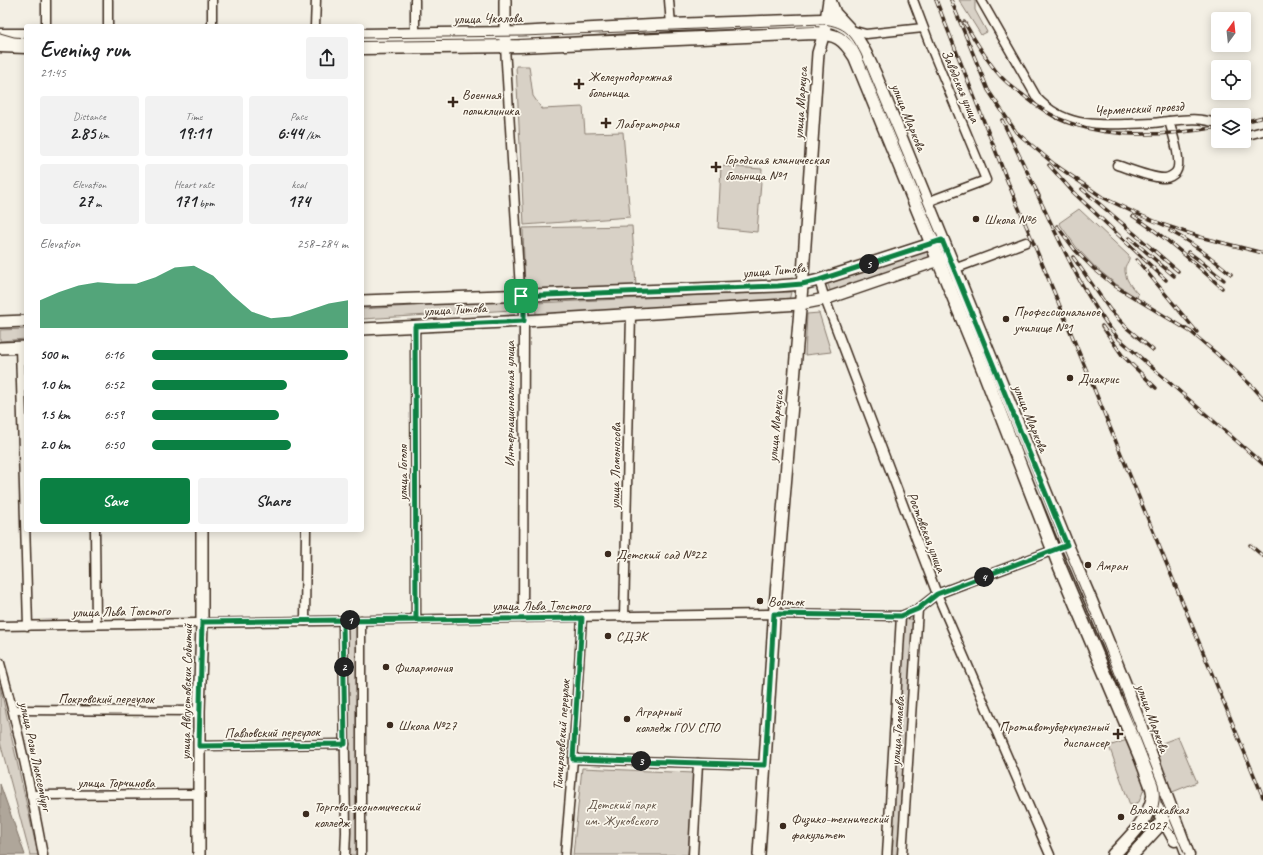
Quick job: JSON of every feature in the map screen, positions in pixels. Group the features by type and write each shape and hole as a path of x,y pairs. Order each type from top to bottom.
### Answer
{"main road":[{"name":"улица Чкалова","path":"364,34 505,33 671,25 826,20 838,23 851,30"},
{"name":"улица Маркова","path":"851,30 862,46 875,74 927,202 937,242"},
{"name":"улица Чкалова","path":"364,48 505,47 824,33"},
{"name":"улица Маркова","path":"824,33 839,38 845,42 855,57 903,177 944,258 984,372 1054,550 1141,759 1152,788 1152,797 1155,805 1182,855"},
{"path":"0,35 24,35"},
{"path":"0,46 24,46"},
{"name":"улица Маркова","path":"944,258 954,269 1091,601 1121,675 1188,855"},
{"path":"1113,855 1130,838 1144,820 1151,806 1152,797"},
{"path":"1132,855 1163,819 1169,806"},
{"path":"1149,836 1162,832 1167,833 1175,840"}],"street":[{"path":"46,0 46,24"},
{"path":"108,0 108,24"},
{"path":"212,0 212,24"},
{"path":"315,24 316,0"},
{"path":"415,0 415,34"},
{"name":"Интернациональная улица","path":"505,0 505,47 519,281 524,306 523,618"},
{"path":"669,0 671,25"},
{"name":"улица Маркуса","path":"759,855 774,614 802,284 818,53 824,33 829,0"},
{"name":"улица Маркова","path":"829,0 835,13 851,30"},
{"name":"Заводская улица","path":"913,0 923,28 986,180 927,202"},
{"name":"Черменский проезд","path":"981,0 1030,88 1045,106 1060,116 1073,121 1095,125 1193,119 1211,121"},
{"name":"улица Чкалова","path":"851,30 866,34 923,28"},
{"path":"1117,165 1153,177 1165,178 1172,176 1176,172 1179,162 1169,121"},
{"path":"1251,134 1263,131"},
{"name":"улица Титова","path":"364,301 802,284 819,280 937,242"},
{"path":"954,269 1026,242"},
{"name":"улица Титова","path":"364,329 631,315 800,304 825,299 944,258"},
{"name":"Ростовская улица","path":"819,280 937,594 1050,855"},
{"name":"улица Ломоносова","path":"624,617 631,315"},
{"path":"0,322 24,321"},
{"name":"улица Гоголя","path":"415,326 416,619"},
{"path":"0,348 23,347 24,403"},
{"path":"26,532 28,626"},
{"path":"95,532 96,624"},
{"name":"улица Августовских Событий","path":"199,855 199,712 202,622 202,532"},
{"path":"305,621 306,532"},
{"name":"улица Льва Толстого","path":"0,626 774,614 901,616 918,609 937,594 1067,545"},
{"name":"улица Тамаева","path":"902,855 918,609"},
{"name":"улица Тамаева","path":"887,855 901,616"},
{"name":"Тимирязевский переулок","path":"565,855 582,618"},
{"path":"361,620 361,855"},
{"path":"343,621 345,855"},
{"name":"улица Розы Люксембург","path":"0,663 13,710 32,795 43,855"},
{"name":"Покровский переулок","path":"13,710 199,712"},
{"name":"Павловский переулок","path":"199,746 345,744"},
{"path":"573,759 765,765"},
{"path":"693,855 698,763"},
{"name":"улица Торчинова","path":"32,795 200,794"}],"green space":[{"path":"959,0 975,0 975,10 987,32 981,35"},
{"path":"516,66 529,66 533,96 542,109 583,107 585,133 623,132 630,217 524,225"},
{"path":"721,166 762,169 757,232 718,228"},
{"path":"1079,209 1129,256 1125,272 1133,289 1138,294 1137,298 1096,268 1077,248 1059,223"},
{"path":"632,226 636,286 525,292 523,228"},
{"path":"930,249 934,259 831,293 827,282"},
{"path":"791,292 789,301 536,314 535,303"},
{"path":"512,300 512,310 364,319 364,309"},
{"path":"819,313 831,352 805,355 807,314"},
{"path":"24,329 24,339 0,341 0,330"},
{"path":"905,619 914,619 898,855 889,855"},
{"path":"347,627 357,627 358,855 348,855"},
{"path":"0,686 38,855 30,855 0,742"},
{"path":"1178,737 1197,782 1170,793 1152,747"},
{"path":"1127,740 1143,782 1144,789 1139,802 1130,805 1109,746"},
{"name":"Детский парк им. Жуковского","path":"582,768 694,773 688,855 573,855"}],"shaded area":[{"path":"0,784 24,852 25,855 0,855"}],"tram line":[{"path":"364,38 523,36 823,24 837,27 851,37 861,54 965,302 1095,623 1158,784 1159,795 1155,815 1145,831 1124,855"},
{"path":"0,33 24,38"},
{"path":"1160,796 1185,855"},
{"path":"1148,827 1152,825 1163,825 1175,833"}],"railway":[{"path":"936,0 1007,180 1263,797"},
{"path":"951,0 988,90 1016,132 1054,164 1102,197 1135,213 1164,225 1200,237 1263,253"},
{"path":"964,22 987,59 1002,78 1040,108 1064,121 1106,132 1144,134 1182,132 1211,128"},
{"path":"1251,120 1263,117"},
{"path":"1002,120 1039,196"},
{"path":"1049,165 1073,192 1166,280"},
{"path":"1082,189 1178,271"},
{"path":"1036,192 1082,285 1104,320 1117,337 1263,464"},
{"path":"1133,216 1168,241 1222,288"},
{"path":"1057,226 1075,250 1094,269 1115,286 1191,332 1217,354 1263,398"},
{"path":"1170,231 1202,251 1231,274"},
{"path":"1130,238 1174,276"},
{"path":"1188,252 1224,280"},
{"path":"1073,257 1110,310 1128,329 1153,350"},
{"path":"1137,260 1197,332"},
{"path":"1102,326 1122,355 1156,388"},
{"path":"1250,545 1263,556"}],"place":[{"name":"Железнодорожная больница","path":"579,84"},
{"name":"Военная поликлиника","path":"453,102"},
{"name":"Лаборатория","path":"606,123"},
{"name":"Городская клиническая больница №1","path":"716,167"},
{"name":"Школа №6","path":"976,219"},
{"name":"Профессиональное училище №1","path":"1006,319"},
{"name":"Диакрис","path":"1070,378"},
{"name":"Детский сад №22","path":"608,554"},
{"name":"Амран","path":"1088,565"},
{"name":"Восток","path":"760,601"},
{"name":"СДЭК","path":"608,636"},
{"name":"Филармония","path":"386,667"},
{"name":"Аграрный колледж ГОУ СПО","path":"627,719"},
{"name":"Школа №27","path":"390,725"},
{"name":"Противотуберкулезный диспансер","path":"1118,734"},
{"name":"Торгово-экономический колледж","path":"306,814"},
{"name":"Владикавказ 362027","path":"1121,817"},
{"name":"Физико-технический факультет","path":"783,826"}],"route":[{"path":"942,240 1067,545 937,594 918,609 901,616 774,614 765,765 573,759 582,618 343,621 345,744 199,746 202,622 416,619 415,326 524,321 524,306 521,296 802,284 819,280 942,240"}]}
